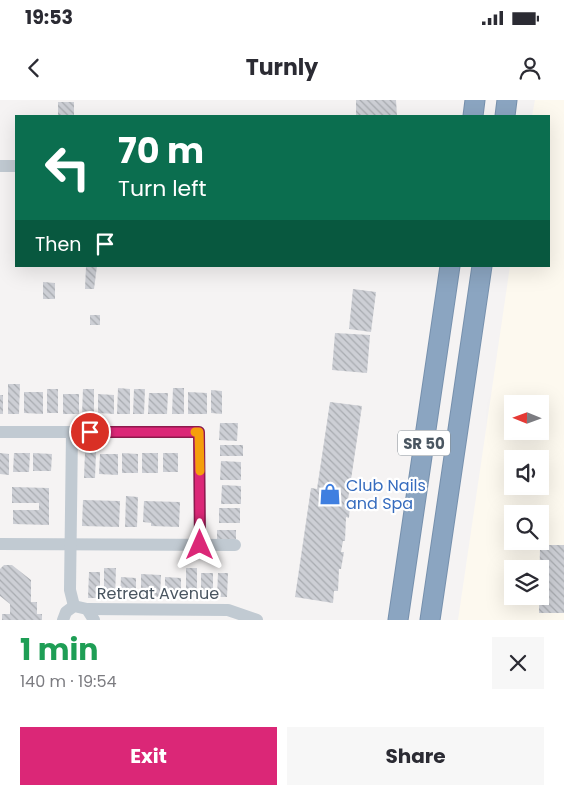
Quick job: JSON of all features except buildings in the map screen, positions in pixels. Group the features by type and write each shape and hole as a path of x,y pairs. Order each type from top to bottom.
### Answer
{"highway":[{"path":"472,115 475,100"},
{"path":"504,115 507,100"},
{"name":"SR 50","path":"398,620 450,267"},
{"name":"SR 50","path":"430,620 482,267"}],"street":[{"path":"0,166 15,166"},
{"path":"0,432 199,432 200,545"},
{"path":"62,620 66,612 74,606 70,590 72,432"},
{"path":"0,544 235,545"},
{"name":"Retreat Avenue","path":"74,606 91,615 228,610 257,620"}],"shaded area":[{"path":"535,100 564,100 564,620 458,620 510,267 550,267 550,115 532,115"}],"slow traffic":[{"path":"195,432 199,432 200,471"}],"place":[{"name":"Club Nails and Spa","path":"330,494"}],"route":[{"path":"90,432 199,432 200,545"}]}
